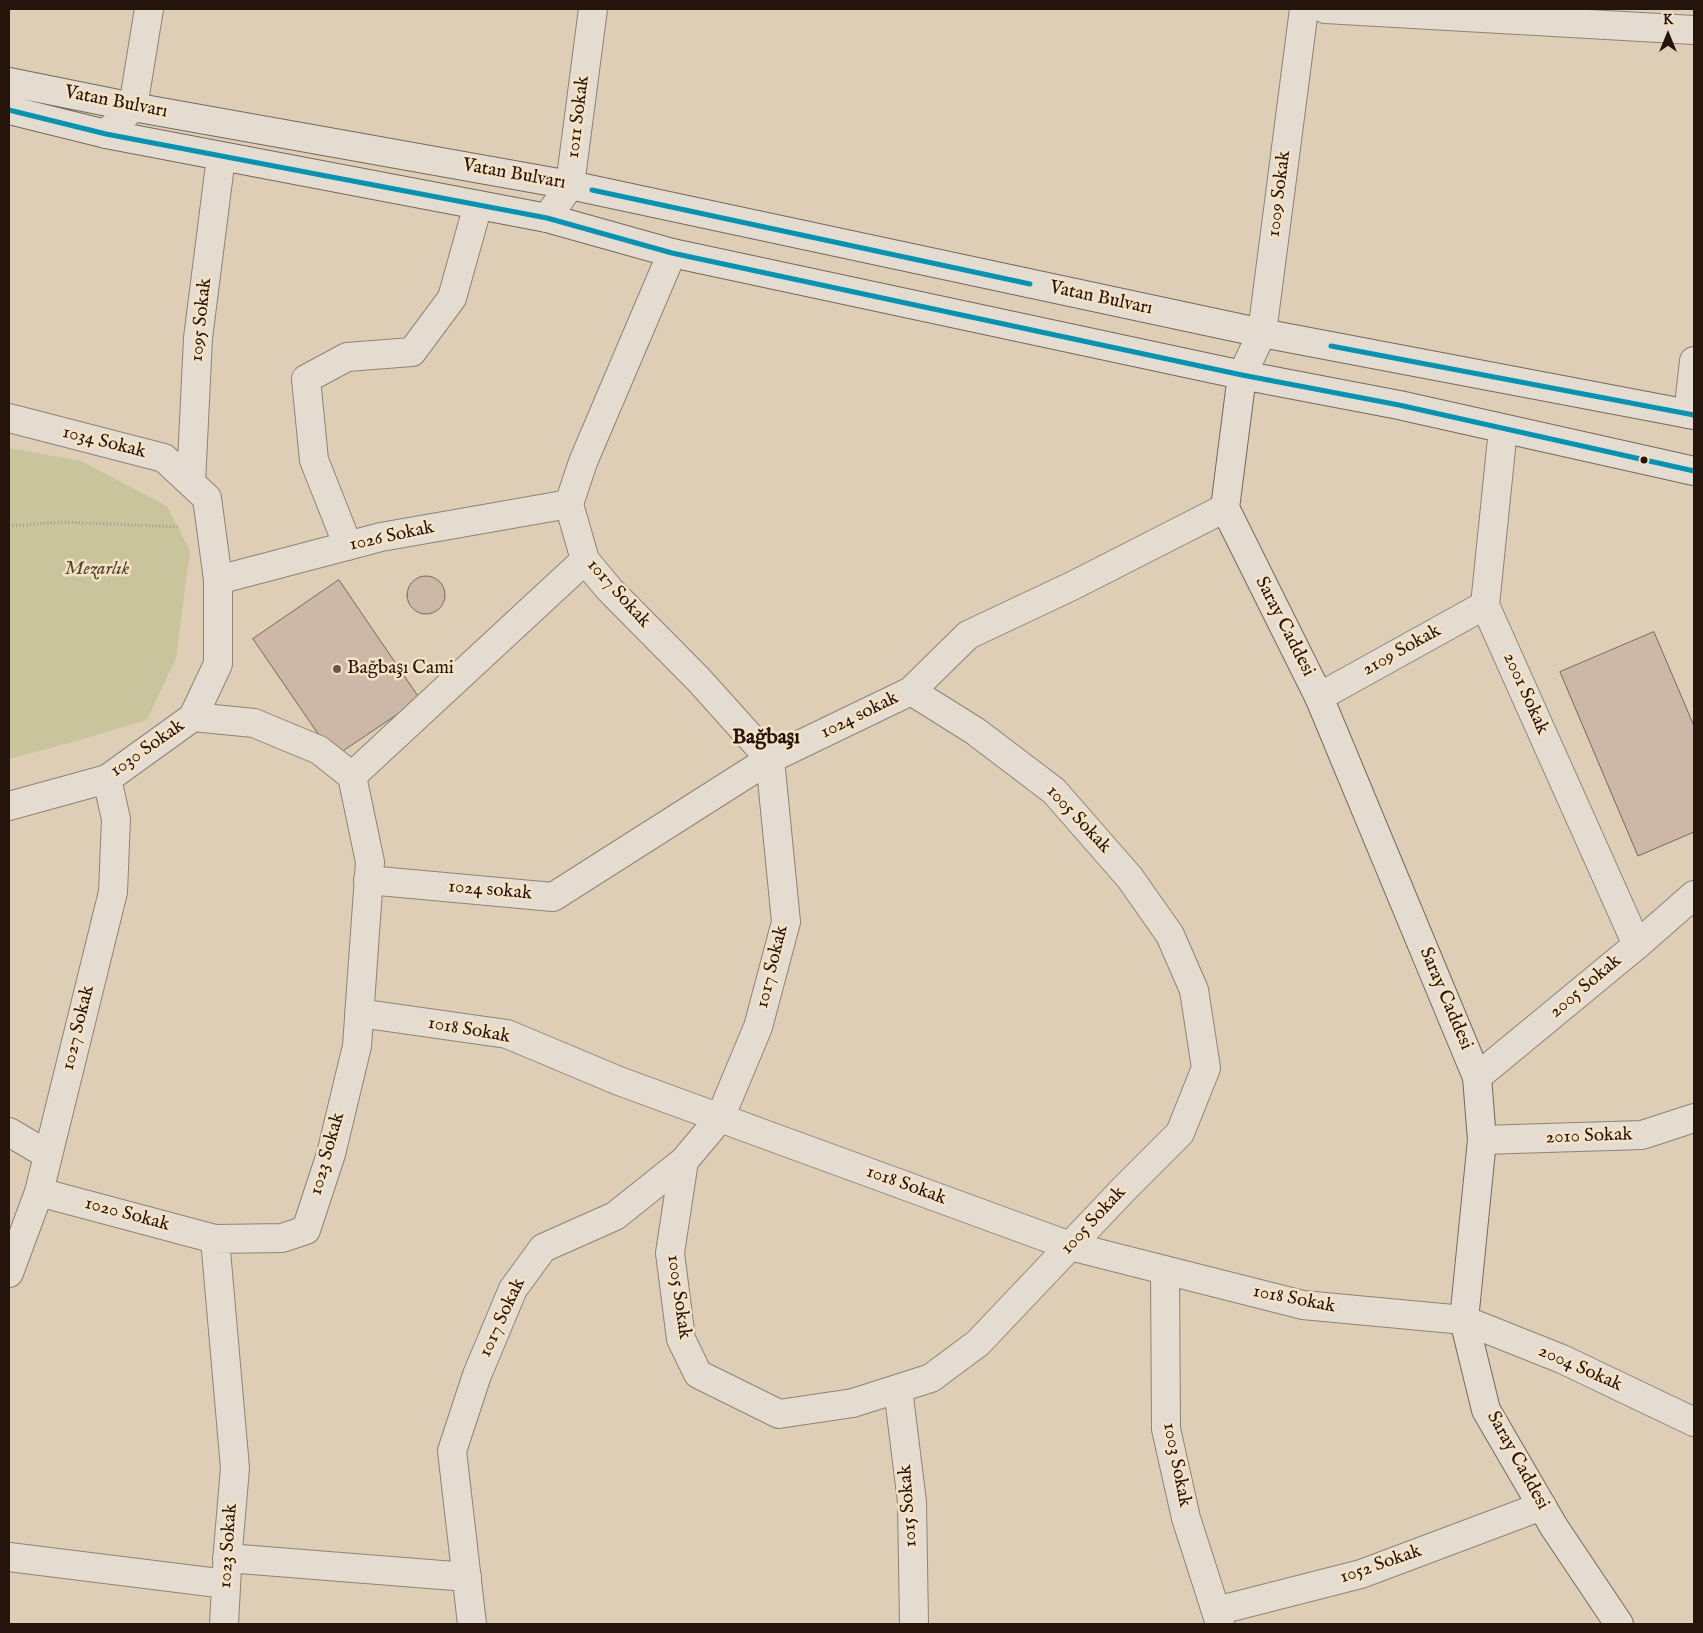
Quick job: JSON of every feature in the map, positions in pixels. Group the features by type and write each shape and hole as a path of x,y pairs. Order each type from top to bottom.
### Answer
{"street":[{"path":"106,134 133,107 149,9"},
{"name":"1011 Sokak","path":"547,218 570,185 594,9"},
{"name":"1009 Sokak","path":"1242,375 1262,333 1304,9"},
{"path":"1325,9 1694,30"},
{"name":"Vatan Bulvarı","path":"9,82 133,107 570,185 1262,333 1691,415"},
{"name":"Vatan Bulvarı","path":"9,110 106,134 547,218 672,253 1242,375 1399,405 1694,471"},
{"name":"1095 Sokak","path":"191,483 198,338 221,157"},
{"path":"348,546 314,460 306,379 347,357 412,352 452,298 478,205"},
{"path":"569,504 582,462 672,253"},
{"path":"1691,415 1694,361"},
{"path":"1225,508 1242,375"},
{"name":"1034 Sokak","path":"9,418 164,458 191,483"},
{"path":"1485,605 1503,429"},
{"name":"1030 Sokak","path":"9,806 107,778 193,718 218,664 218,580 207,498 191,483"},
{"name":"1026 Sokak","path":"218,580 381,537 569,504"},
{"name":"1017 Sokak","path":"472,1624 452,1452 477,1375 513,1289 543,1248 615,1216 684,1161 720,1118 758,1027 786,922 770,760 699,680 609,590 585,560 569,504"},
{"name":"1024 sokak","path":"368,880 553,897 770,760 911,691 968,635 1074,585 1225,508"},
{"name":"Saray Caddesi","path":"1225,508 1320,697 1477,1077 1482,1140 1464,1320 1486,1410 1542,1506 1619,1624"},
{"path":"193,718 254,724 318,750 352,776 585,560"},
{"name":"2109 Sokak","path":"1320,697 1485,605"},
{"name":"2001 Sokak","path":"1485,605 1638,945"},
{"name":"1005 Sokak","path":"684,1161 670,1253 681,1339 698,1374 779,1414 853,1404 931,1378 978,1343 1180,1133 1206,1068 1194,990 1170,935 1130,878 1054,790 975,731 911,691"},
{"name":"1023 Sokak","path":"224,1624 236,1468 215,1239 282,1238 306,1230 333,1145 357,1046 370,862 352,776"},
{"name":"1027 Sokak","path":"9,1273 39,1192 112,892 116,819 107,778"},
{"name":"2005 Sokak","path":"1477,1077 1638,945 1694,895"},
{"name":"1018 Sokak","path":"359,1013 507,1034 619,1081 1070,1246 1303,1305 1464,1320"},
{"name":"2010 Sokak","path":"1482,1140 1642,1135 1694,1118"},
{"path":"9,1132 48,1155"},
{"name":"1020 Sokak","path":"39,1192 215,1239"},
{"name":"1003 Sokak","path":"1165,1270 1166,1429 1186,1518 1218,1618"},
{"name":"2004 Sokak","path":"1464,1320 1562,1359 1694,1422"},
{"name":"1015 Sokak","path":"898,1389 912,1502 914,1624"},
{"name":"1052 Sokak","path":"1218,1618 1361,1574 1542,1506"},
{"path":"9,1557 227,1571 467,1577"}],"path":[{"path":"9,526 63,522 211,528"}],"green space":[{"name":"Mezarlık","path":"9,448 81,461 167,506 190,551 176,658 147,720 9,759"}],"building":[{"path":"426,576 439,582 445,595 439,608 426,614 413,608 407,595 413,582"},
{"name":"Bağbaşı Cami","path":"339,580 420,699 334,757 253,639"},
{"path":"1654,632 1694,726 1694,832 1638,856 1560,672"}],"transit line":[{"path":"9,110 106,134 547,218 672,253 1242,375 1399,405 1694,471"},
{"path":"592,190 1030,284"},
{"path":"1331,346 1694,415"}],"place":[{"name":"Bağbaşı Cami","path":"337,669"}],"district":[{"name":"Bağbaşı","path":"766,739"}]}
